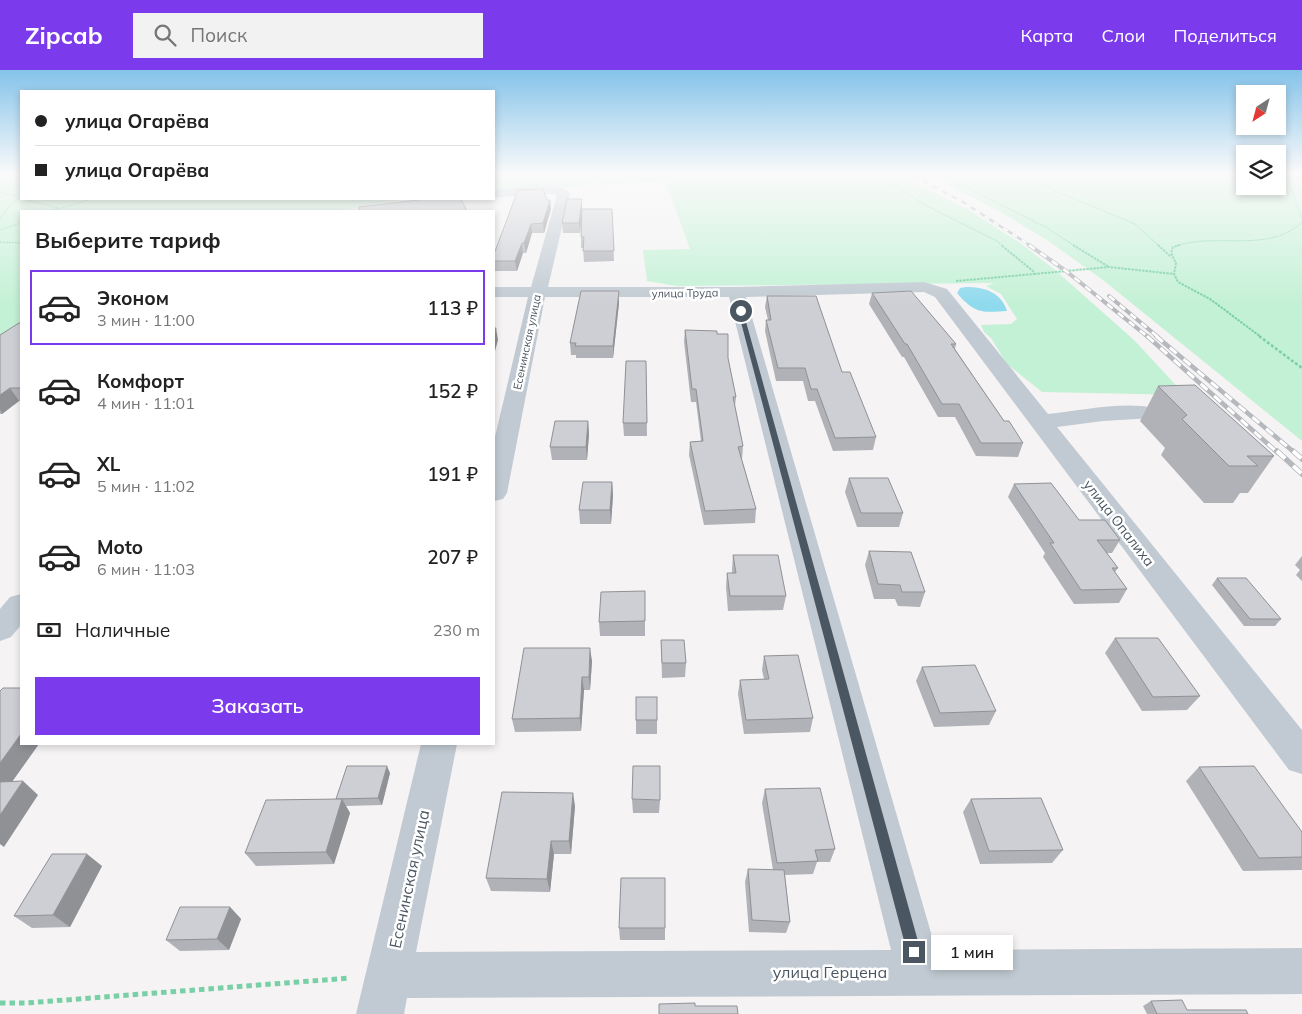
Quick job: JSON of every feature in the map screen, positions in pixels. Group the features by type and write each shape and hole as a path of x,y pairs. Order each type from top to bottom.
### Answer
{"street":[{"name":"Есенинская улица","path":"495,488 556,217"},
{"name":"улица Труда","path":"495,292 736,292 924,288 936,290"},
{"name":"улица Опалиха","path":"936,290 941,293 1302,758"},
{"path":"736,292 919,971"},
{"path":"1041,422 1103,414 1146,413"},
{"path":"0,629 20,605"},
{"name":"Есенинская улица","path":"384,995 439,745"},
{"name":"улица Герцена","path":"384,995 919,971 1302,970"}],"path":[{"path":"949,217 997,241 1033,271 1034,274"},
{"path":"1025,217 1047,228 1109,267"},
{"path":"1118,217 1135,224 1175,260"},
{"path":"1302,220 1299,227 1282,235 1256,241 1196,241 1181,243 1173,247 1170,253 1175,260 1176,268 1174,274 1178,282 1210,299 1302,368"},
{"path":"0,230 20,223"},
{"path":"0,242 20,243"},
{"path":"936,290 946,281 1109,267 1174,274"},
{"path":"0,1003 26,1003 221,990 384,995"}],"green space":[{"path":"0,217 20,217 20,323 0,337"},
{"path":"678,217 980,217 1020,243 1054,269 1134,340 1185,395 1042,392 1007,364 991,338 984,332 981,325 1011,324 1017,319 1001,294 986,286 994,283 677,286 647,281 643,250 690,249"},
{"path":"1009,217 1302,217 1302,441 1103,280 1047,240"}],"water":[{"path":"960,288 979,288 991,292 1001,299 1007,311 991,312 973,308 957,293"}],"building":[{"path":"508,217 545,217 543,223 531,224 515,261 495,261 495,251"},
{"path":"563,217 580,217 579,223 562,223"},
{"path":"582,217 612,217 614,251 583,251 584,237 581,237"},
{"path":"581,291 619,291 613,346 575,346 576,343 570,343"},
{"path":"911,291 956,344 951,344 1004,421 1009,421 1023,443 981,443 959,404 942,404 907,344 905,344 872,293"},
{"path":"767,296 816,296 842,372 850,372 876,437 835,438 817,389 811,389 805,368 778,368 766,320 771,320"},
{"path":"20,323 20,388 10,388 0,395 0,335"},
{"path":"685,330 717,331 717,334 728,334 728,358 736,397 733,397 743,446 738,447 756,509 705,511 690,442 703,441 696,389 692,389"},
{"path":"626,361 646,361 647,423 623,423"},
{"path":"1195,385 1274,456 1247,456 1258,466 1229,466 1182,419 1187,415 1158,386"},
{"path":"555,421 588,421 586,447 550,447"},
{"path":"849,478 888,478 903,513 861,513"},
{"path":"583,482 612,482 610,510 579,510"},
{"path":"1051,483 1079,520 1105,520 1120,540 1097,540 1118,568 1112,568 1127,589 1081,590 1050,543 1054,543 1014,484"},
{"path":"869,551 911,552 925,592 902,592 900,585 878,584"},
{"path":"733,555 778,555 786,596 730,596 727,573 736,573"},
{"path":"1217,578 1246,578 1281,619 1250,619"},
{"path":"645,591 645,621 599,622 601,592"},
{"path":"1115,638 1158,638 1200,696 1153,697"},
{"path":"661,640 684,640 686,663 662,663"},
{"path":"524,648 590,648 589,677 582,677 580,718 512,719"},
{"path":"798,655 813,718 746,720 740,680 769,679 764,656"},
{"path":"975,665 996,711 940,713 922,667"},
{"path":"3,688 20,688 20,735 0,763 0,691"},
{"path":"636,697 657,697 657,720 636,720"},
{"path":"347,766 387,766 378,798 336,799"},
{"path":"633,766 660,766 660,800 632,799"},
{"path":"1254,766 1302,832 1302,857 1259,858 1199,767"},
{"path":"23,781 0,815 0,782"},
{"path":"820,788 835,849 815,850 818,861 777,863 765,789"},
{"path":"502,792 573,793 569,841 551,841 547,879 486,878"},
{"path":"1041,798 1063,850 989,851 971,799"},
{"path":"342,799 326,852 245,853 266,800"},
{"path":"52,854 87,854 53,915 14,916"},
{"path":"748,869 784,870 790,922 752,920"},
{"path":"621,878 665,878 665,928 619,928"},
{"path":"180,907 230,907 217,939 166,940"},
{"path":"1182,1000 1187,1010 1246,1010 1248,1014 1157,1014 1151,1001"},
{"path":"695,1003 695,1006 737,1006 738,1014 659,1014 659,1004"}],"railway":[{"path":"986,217 1031,246"},
{"path":"1029,245 1066,271 1148,337"},
{"path":"1109,296 1158,337"},
{"path":"1147,336 1278,453"},
{"path":"1156,336 1295,453"},
{"path":"1277,451 1302,474"},
{"path":"1293,451 1302,459"}],"route":[{"path":"741,311 914,952"}]}
